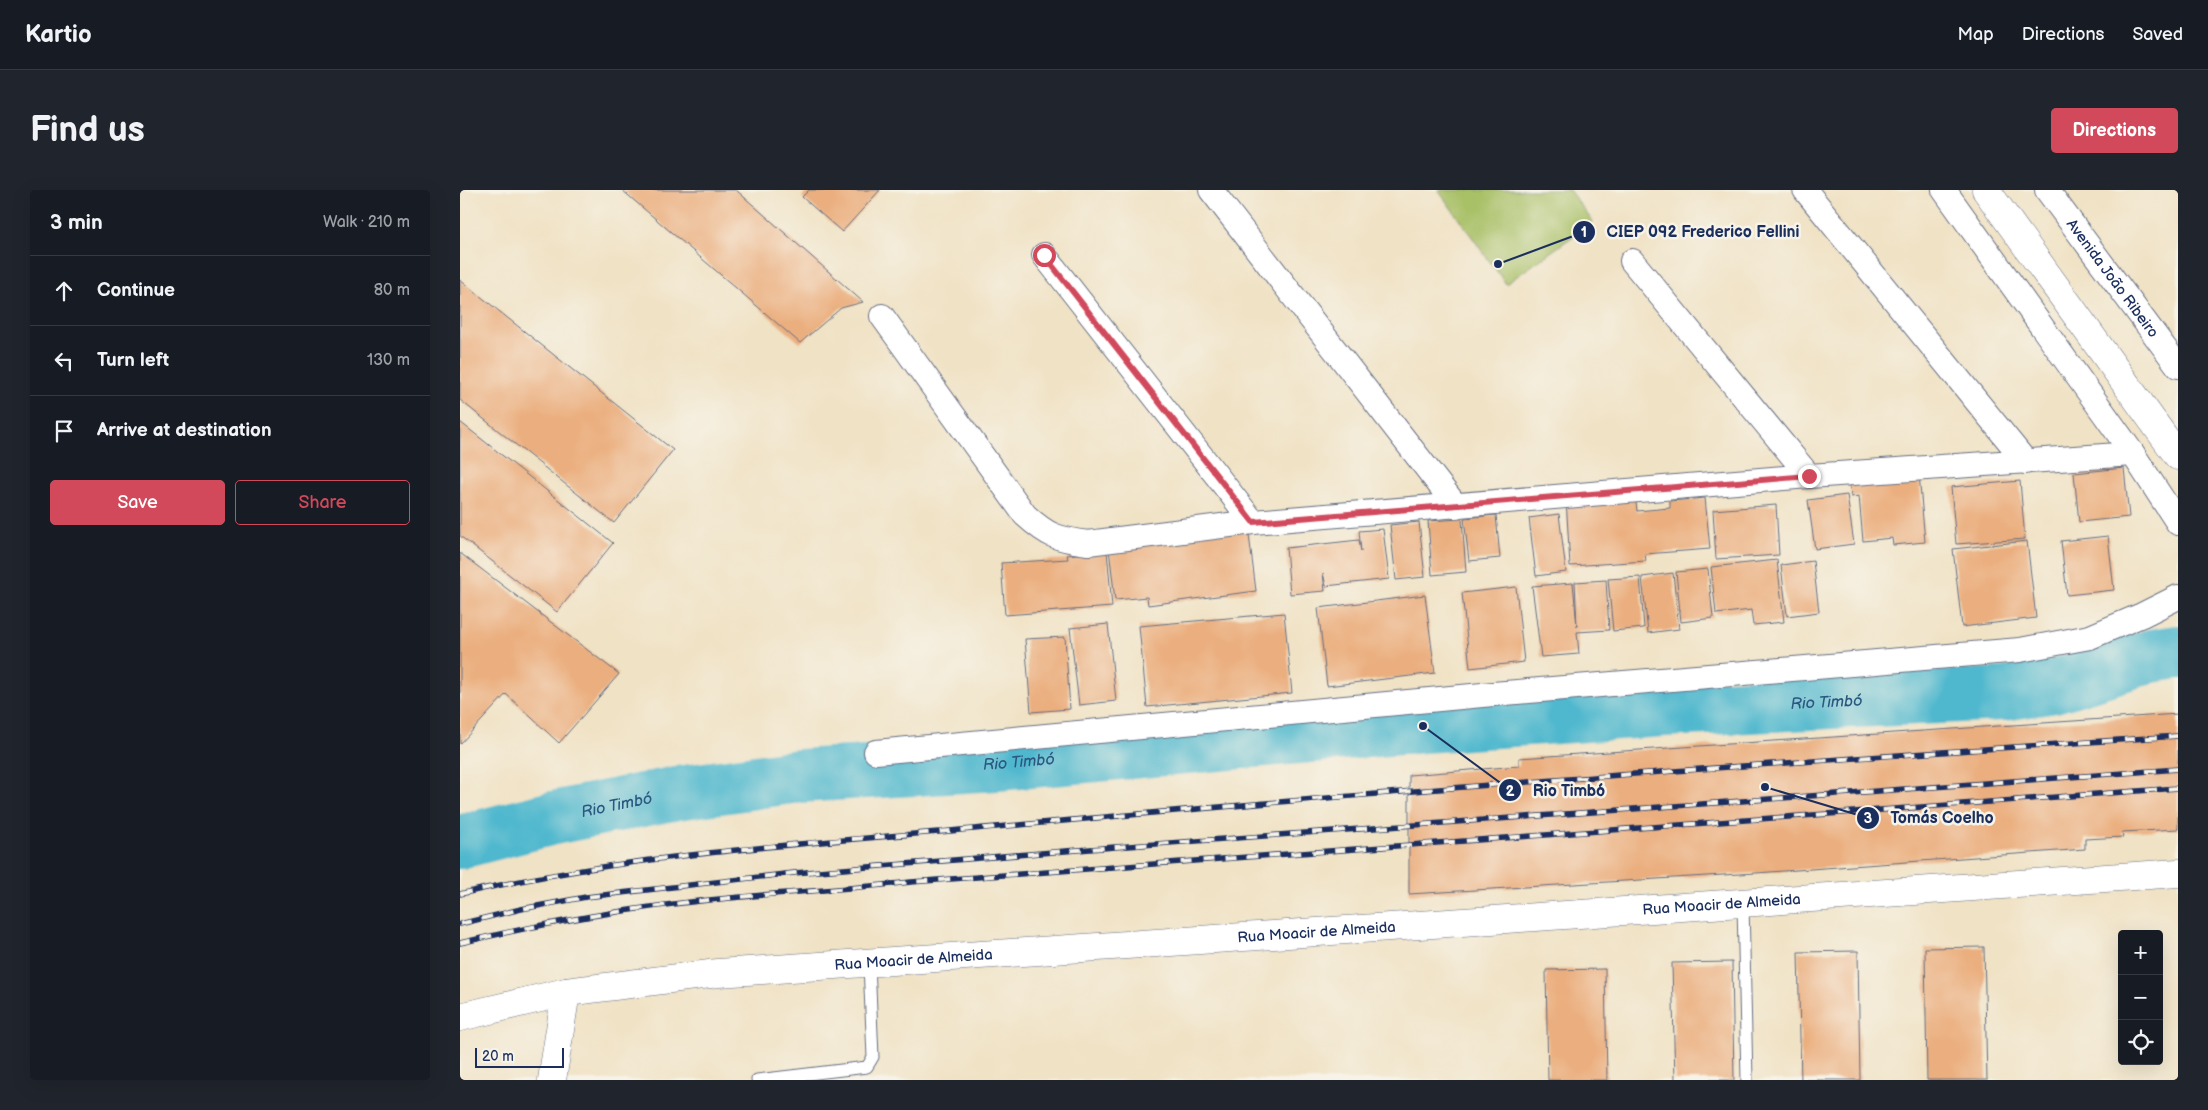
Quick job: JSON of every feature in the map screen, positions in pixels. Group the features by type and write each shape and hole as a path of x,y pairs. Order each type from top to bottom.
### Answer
{"main road":[{"path":"1986,190 2178,456"},
{"name":"Rua Moacir de Almeida","path":"460,1017 566,992 718,973 2178,873"},
{"path":"552,1080 566,992"}],"street":[{"path":"1211,190 1456,506"},
{"path":"1804,190 2026,462"},
{"path":"1944,190 2133,454 2178,523"},
{"name":"Avenida João Ribeiro","path":"2047,190 2178,366"},
{"path":"1044,255 1253,522"},
{"path":"1632,261 1809,476"},
{"path":"882,316 1025,515 1045,532 1065,540 1088,543 1253,522 1809,476 2133,454"},
{"path":"876,752 1493,694 2020,650 2090,637 2178,597"}],"lane":[{"path":"1743,904 1747,1080"},
{"path":"757,1080 868,1067 873,1057 869,964"}],"green space":[{"path":"1438,190 1569,190 1593,222 1506,284"}],"building":[{"path":"622,190 736,190 863,302 841,308 800,343"},
{"path":"809,190 880,190 842,232 802,197"},
{"path":"460,280 673,450 614,523 460,400"},
{"path":"460,422 613,543 557,612 460,536"},
{"path":"2124,468 2129,517 2079,522 2074,473"},
{"path":"1919,474 1925,542 1893,545 1892,538 1863,541 1859,496 1851,497 1849,477"},
{"path":"2020,481 2025,539 1956,544 1951,487"},
{"path":"1635,495 1637,511 1670,508 1670,501 1705,498 1710,549 1645,554 1646,561 1570,566 1566,498"},
{"path":"1847,495 1854,544 1815,549 1808,500"},
{"path":"1776,505 1779,555 1716,559 1713,510"},
{"path":"1559,514 1566,572 1536,576 1529,518"},
{"path":"1496,515 1500,558 1469,561 1464,518"},
{"path":"1462,519 1466,572 1432,575 1428,521"},
{"path":"1419,522 1425,577 1396,580 1390,525"},
{"path":"1248,527 1256,591 1148,605 1147,597 1115,600 1109,549"},
{"path":"1383,529 1389,579 1326,586 1323,573 1325,591 1290,594 1286,548 1359,540 1361,552 1359,531"},
{"path":"2108,536 2114,590 2067,595 2061,541"},
{"path":"2027,541 2036,618 1962,627 1953,549"},
{"path":"1107,551 1112,607 1005,615 1001,563 1068,559 1067,555"},
{"path":"460,553 619,674 559,743 506,694 460,744"},
{"path":"1777,560 1784,622 1753,625 1751,610 1716,614 1711,567"},
{"path":"1813,561 1819,612 1787,616 1781,565"},
{"path":"1708,569 1713,618 1681,622 1676,572"},
{"path":"1673,573 1679,629 1648,633 1642,577"},
{"path":"1640,577 1644,628 1613,631 1608,579"},
{"path":"1606,580 1609,630 1577,632 1579,654 1541,657 1532,586 1573,583 1577,627 1575,582"},
{"path":"1516,587 1524,662 1470,668 1462,593"},
{"path":"1425,595 1435,673 1327,686 1318,608"},
{"path":"1284,613 1292,693 1147,707 1139,626"},
{"path":"1108,624 1116,701 1079,705 1070,628"},
{"path":"1065,637 1070,709 1031,712 1025,639"},
{"path":"2178,714 2178,829 2122,832 2123,837 2085,839 2085,849 1756,873 1409,894 1409,775 1519,766 1519,758"},
{"path":"1984,947 1987,1080 1927,1080 1925,948"},
{"path":"1858,951 1860,1080 1801,1080 1798,952"},
{"path":"1732,962 1734,1080 1675,1080 1672,963"},
{"path":"1605,969 1607,1080 1548,1080 1546,970"}],"waterway":[{"name":"Rio Timbó","path":"460,842 553,818 677,793 799,776 997,764 1423,726 1664,710 2003,694 2054,686 2151,656 2178,652"}],"railway":[{"path":"460,894 598,867 808,843 1453,788 2178,736"},
{"path":"460,924 521,909 586,897 794,873 1115,847 2178,769"},
{"path":"460,943 594,916 696,901 911,882 2178,788"}],"place":[{"name":"CIEP 092 Frederico Fellini","path":"1498,264"},
{"name":"Rio Timbó","path":"1423,726"},
{"name":"Tomás Coelho","path":"1765,787"}],"route":[{"path":"1044,255 1253,522 1809,476"}]}
